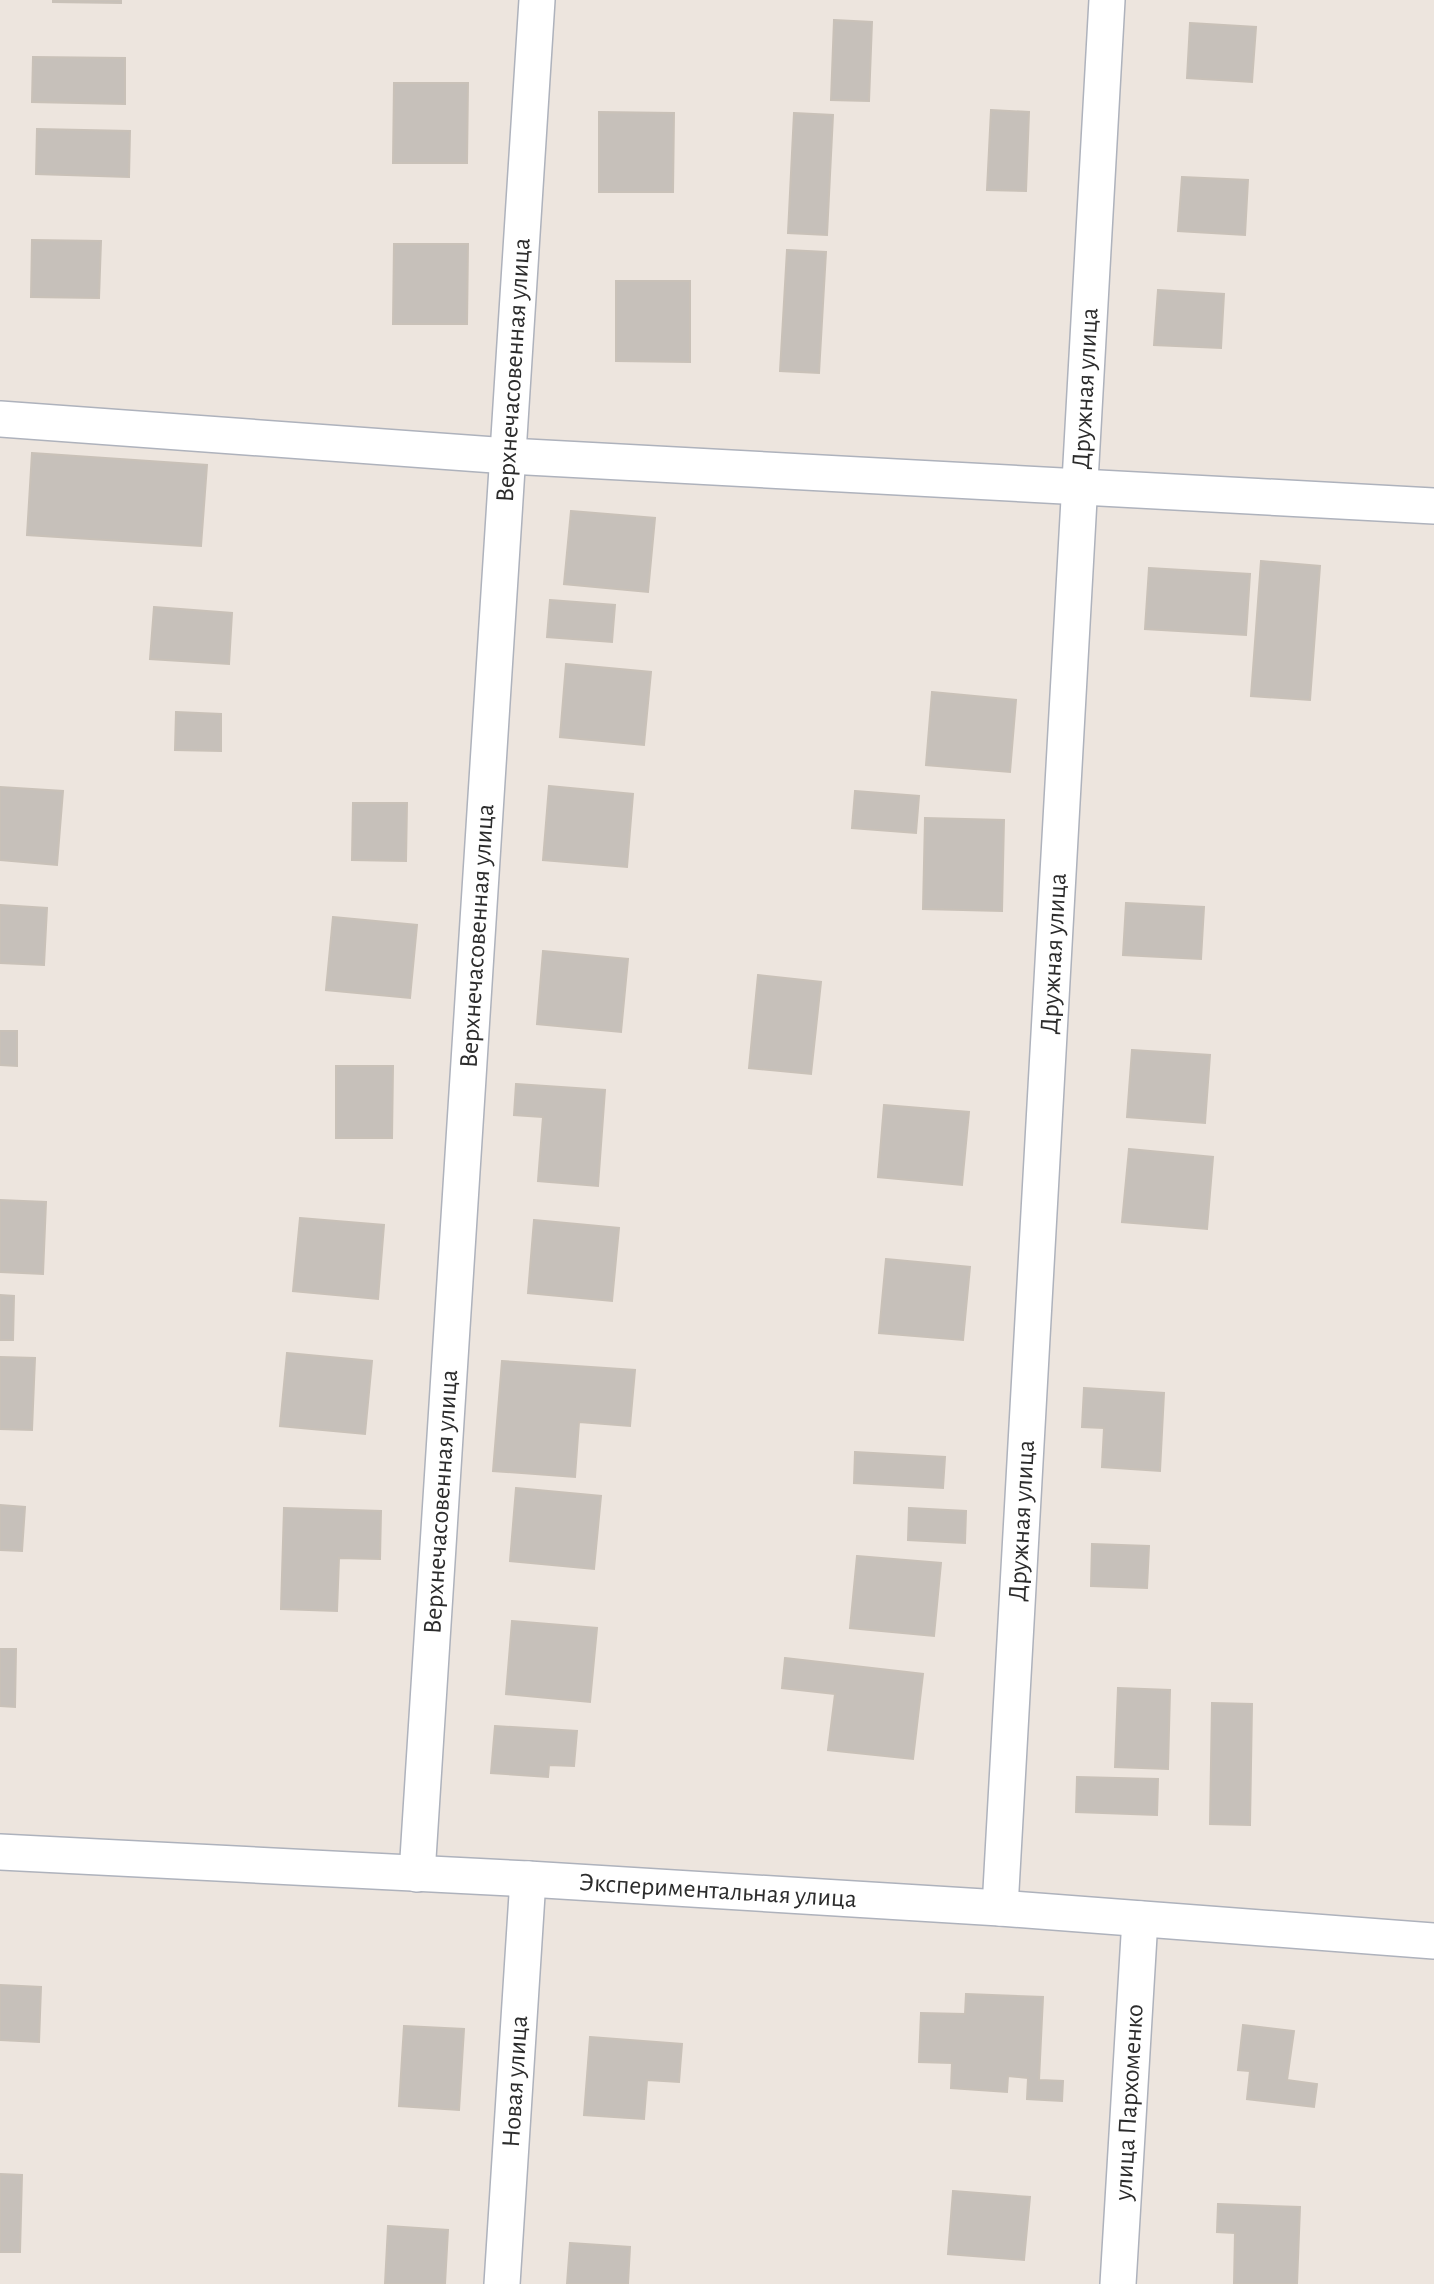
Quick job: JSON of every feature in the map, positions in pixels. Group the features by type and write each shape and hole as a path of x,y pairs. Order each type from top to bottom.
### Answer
{"street":[{"name":"Верхнечасовенная улица","path":"417,1874 537,0"},
{"name":"Дружная улица","path":"1000,1908 1107,0"},
{"path":"0,419 508,456 1434,506"},
{"name":"Экспериментальная улица","path":"0,1852 528,1879 1000,1908 1434,1941"},
{"name":"Новая улица","path":"502,2284 528,1879"},
{"name":"улица Пархоменко","path":"1118,2284 1140,1919"}],"building":[{"path":"121,0 121,3 53,2"},
{"path":"834,20 872,22 869,101 831,100"},
{"path":"1190,23 1256,27 1252,82 1187,78"},
{"path":"33,57 125,58 125,104 32,102"},
{"path":"394,83 468,83 467,163 393,163"},
{"path":"991,110 1029,112 1026,191 987,190"},
{"path":"599,112 674,113 673,192 599,192"},
{"path":"794,113 833,115 827,235 788,233"},
{"path":"37,129 130,131 129,177 36,174"},
{"path":"1182,177 1248,180 1245,235 1178,231"},
{"path":"32,240 101,241 99,298 31,297"},
{"path":"394,244 468,244 467,324 393,324"},
{"path":"787,250 826,252 819,373 780,371"},
{"path":"616,281 690,281 690,362 616,361"},
{"path":"1158,290 1224,294 1221,348 1154,345"},
{"path":"32,453 207,465 201,546 27,535"},
{"path":"571,511 655,518 648,592 564,584"},
{"path":"1261,561 1320,566 1310,700 1251,696"},
{"path":"1149,568 1250,574 1246,635 1145,629"},
{"path":"550,600 615,605 612,642 547,637"},
{"path":"154,607 232,613 229,664 150,659"},
{"path":"566,664 651,672 644,745 560,737"},
{"path":"932,692 1016,700 1010,772 926,765"},
{"path":"176,712 221,714 221,751 175,750"},
{"path":"549,786 633,794 627,867 543,860"},
{"path":"0,787 63,791 57,865 0,860"},
{"path":"855,791 919,796 916,833 852,828"},
{"path":"353,803 407,803 406,861 352,860"},
{"path":"925,818 1004,820 1002,911 923,909"},
{"path":"1126,903 1204,907 1201,959 1123,955"},
{"path":"0,905 47,908 44,965 0,963"},
{"path":"333,917 417,925 410,998 326,990"},
{"path":"543,951 628,959 621,1032 537,1024"},
{"path":"758,975 821,982 811,1074 749,1068"},
{"path":"0,1031 17,1031 17,1066 0,1065"},
{"path":"1132,1050 1210,1055 1205,1123 1127,1117"},
{"path":"336,1066 393,1066 392,1138 336,1138"},
{"path":"516,1084 605,1090 598,1186 538,1181 543,1117 514,1115"},
{"path":"884,1105 969,1112 962,1185 878,1177"},
{"path":"1129,1149 1213,1157 1207,1229 1122,1222"},
{"path":"0,1200 46,1202 43,1274 0,1272"},
{"path":"300,1218 384,1225 378,1299 293,1291"},
{"path":"534,1220 619,1228 612,1301 528,1293"},
{"path":"886,1259 970,1267 963,1340 879,1333"},
{"path":"0,1295 14,1296 13,1340 0,1340"},
{"path":"287,1353 372,1361 365,1434 280,1426"},
{"path":"0,1357 35,1358 32,1430 0,1429"},
{"path":"502,1361 635,1370 630,1426 579,1422 575,1477 493,1471"},
{"path":"1084,1388 1164,1393 1160,1471 1102,1467 1104,1428 1082,1427"},
{"path":"855,1452 945,1457 943,1488 854,1483"},
{"path":"516,1488 601,1496 594,1569 510,1561"},
{"path":"0,1505 25,1507 22,1551 0,1550"},
{"path":"284,1508 381,1511 380,1559 339,1558 337,1611 281,1609"},
{"path":"909,1508 966,1511 965,1543 908,1540"},
{"path":"1092,1544 1149,1546 1147,1588 1091,1586"},
{"path":"857,1556 941,1563 934,1636 850,1628"},
{"path":"512,1621 597,1628 590,1702 506,1694"},
{"path":"0,1649 16,1649 15,1707 0,1706"},
{"path":"785,1658 923,1674 913,1759 828,1750 835,1694 782,1688"},
{"path":"1118,1688 1170,1690 1168,1769 1115,1767"},
{"path":"1212,1703 1252,1704 1250,1825 1210,1824"},
{"path":"495,1726 577,1731 574,1766 549,1765 548,1777 491,1773"},
{"path":"1077,1777 1158,1779 1157,1815 1076,1812"},
{"path":"0,1985 41,1987 39,2042 0,2040"},
{"path":"966,1994 1043,1997 1039,2080 1063,2081 1062,2101 1027,2099 1028,2078 1008,2076 1007,2092 951,2088 952,2063 919,2062 921,2013 965,2014"},
{"path":"1243,2025 1294,2031 1287,2080 1317,2084 1314,2107 1247,2099 1250,2071 1238,2070"},
{"path":"404,2026 464,2029 459,2110 399,2106"},
{"path":"590,2037 682,2044 679,2082 647,2080 644,2119 584,2115"},
{"path":"0,2174 22,2175 20,2252 0,2252"},
{"path":"953,2191 1030,2197 1024,2260 948,2254"},
{"path":"1218,2204 1300,2207 1297,2284 1234,2284 1235,2233 1217,2232"},
{"path":"388,2226 448,2230 445,2284 385,2284"},
{"path":"570,2243 630,2247 628,2284 567,2284"}]}
